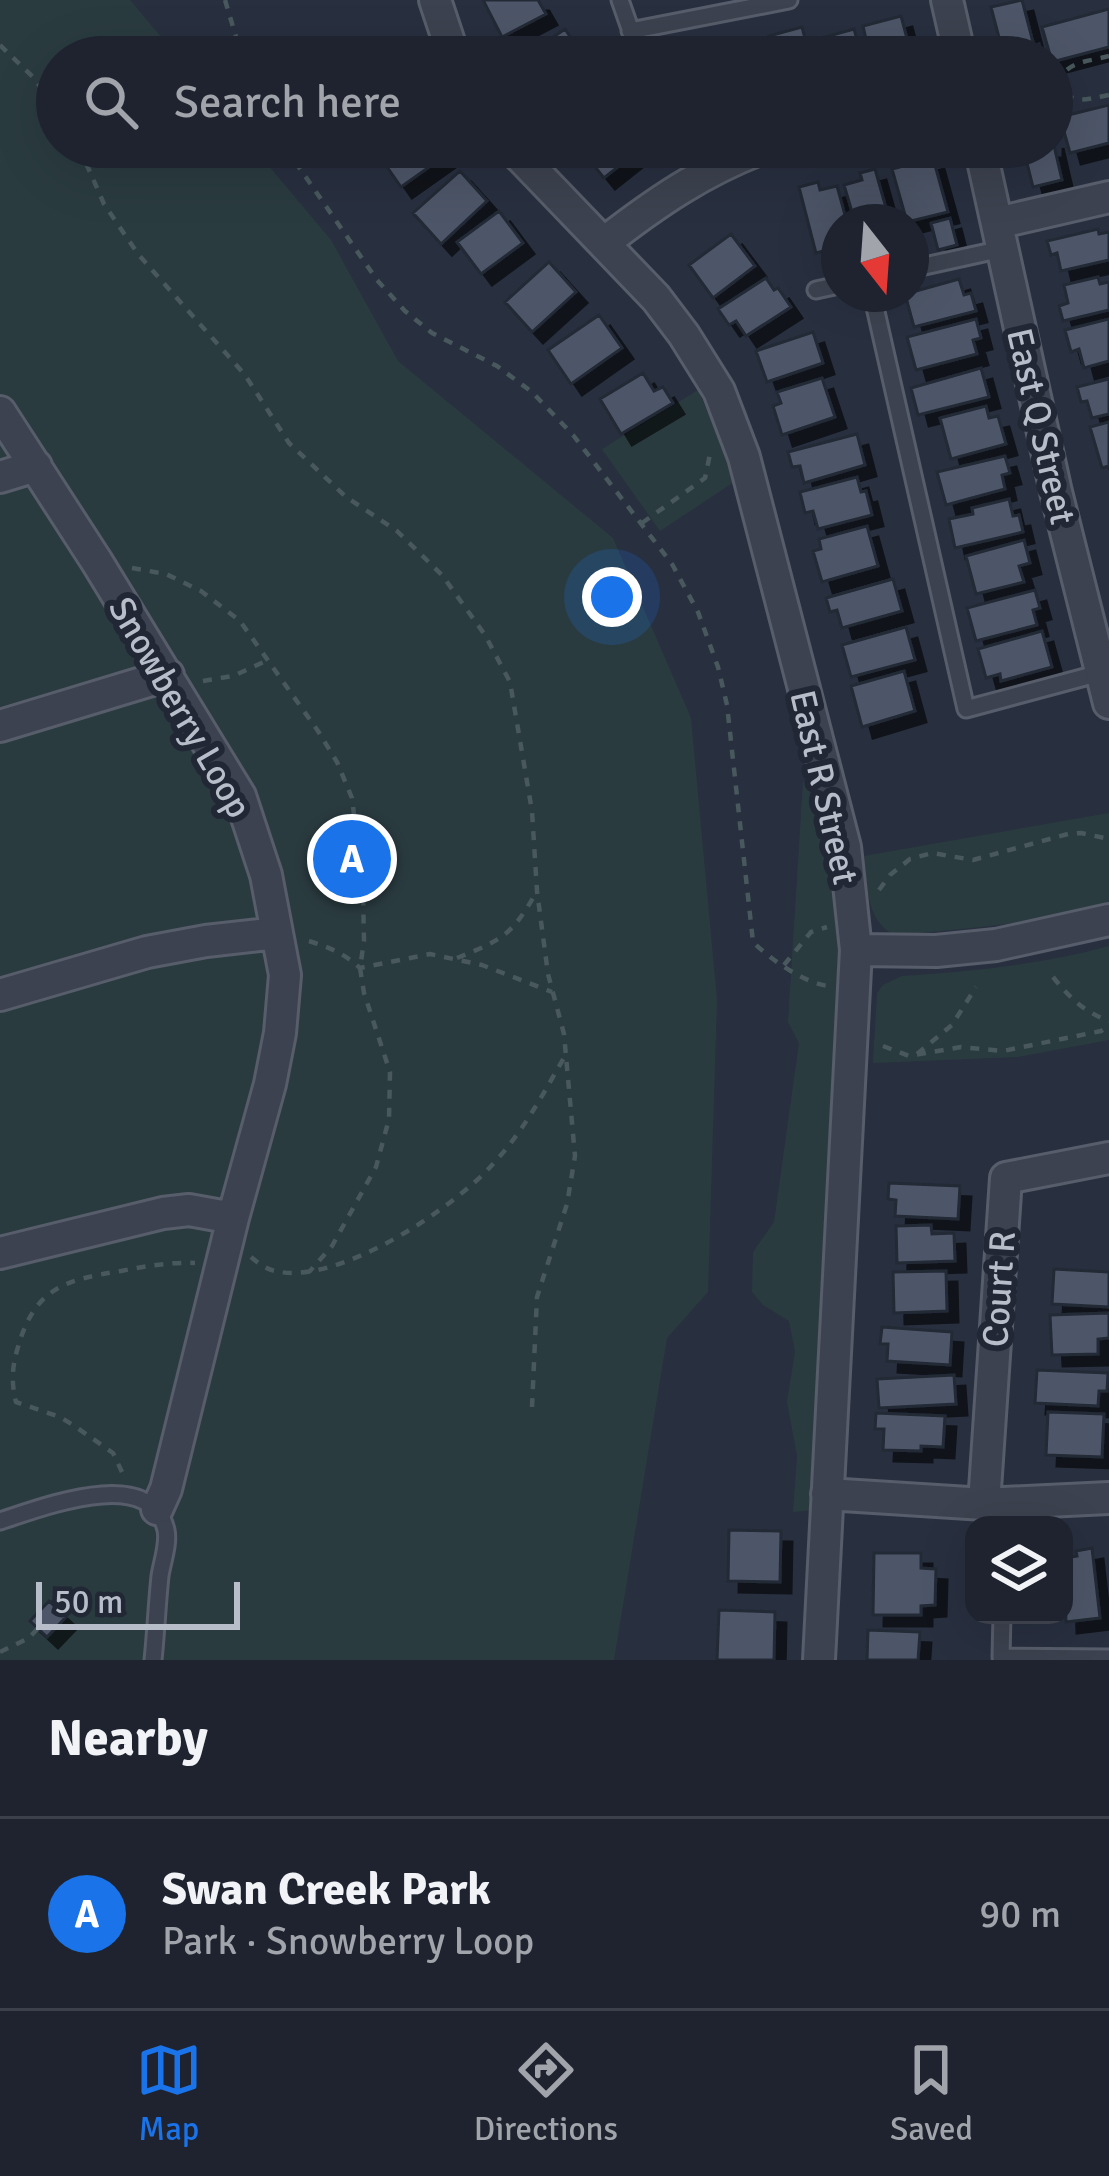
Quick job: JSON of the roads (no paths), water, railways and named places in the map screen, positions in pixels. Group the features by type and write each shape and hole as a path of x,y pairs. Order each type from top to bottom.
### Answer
{"street":[{"path":"435,0 447,36"},
{"path":"947,0 955,36"},
{"name":"East R Street","path":"531,168 656,298 719,391 744,457 845,847 846,938 820,1660"},
{"path":"604,243 713,168"},
{"name":"East Q Street","path":"985,168 1055,492 1105,688"},
{"path":"1000,236 1109,197"},
{"name":"Snowberry Loop","path":"0,412 241,796 266,874 278,933 284,975 270,1084 157,1509"},
{"path":"0,477 36,466"},
{"path":"0,726 168,675"},
{"path":"846,938 936,951 996,945 1109,920"},
{"path":"0,995 147,952 278,933"},
{"name":"Court R","path":"997,1511 1006,1178 1109,1158"},
{"path":"0,1253 189,1210 227,1240"},
{"path":"827,1494 997,1511 1109,1498"}],"lane":[{"path":"620,0 632,36"},
{"path":"630,31 789,0"},
{"path":"929,262 1000,236"},
{"path":"816,290 821,289"},
{"path":"876,312 966,709 1105,688"},
{"path":"0,1521 85,1497 120,1495 141,1499 157,1509 167,1534 153,1660"},
{"path":"1001,1624 1001,1657 1109,1658"}],"place":[{"name":"Swan Creek Park","path":"352,859"}]}
